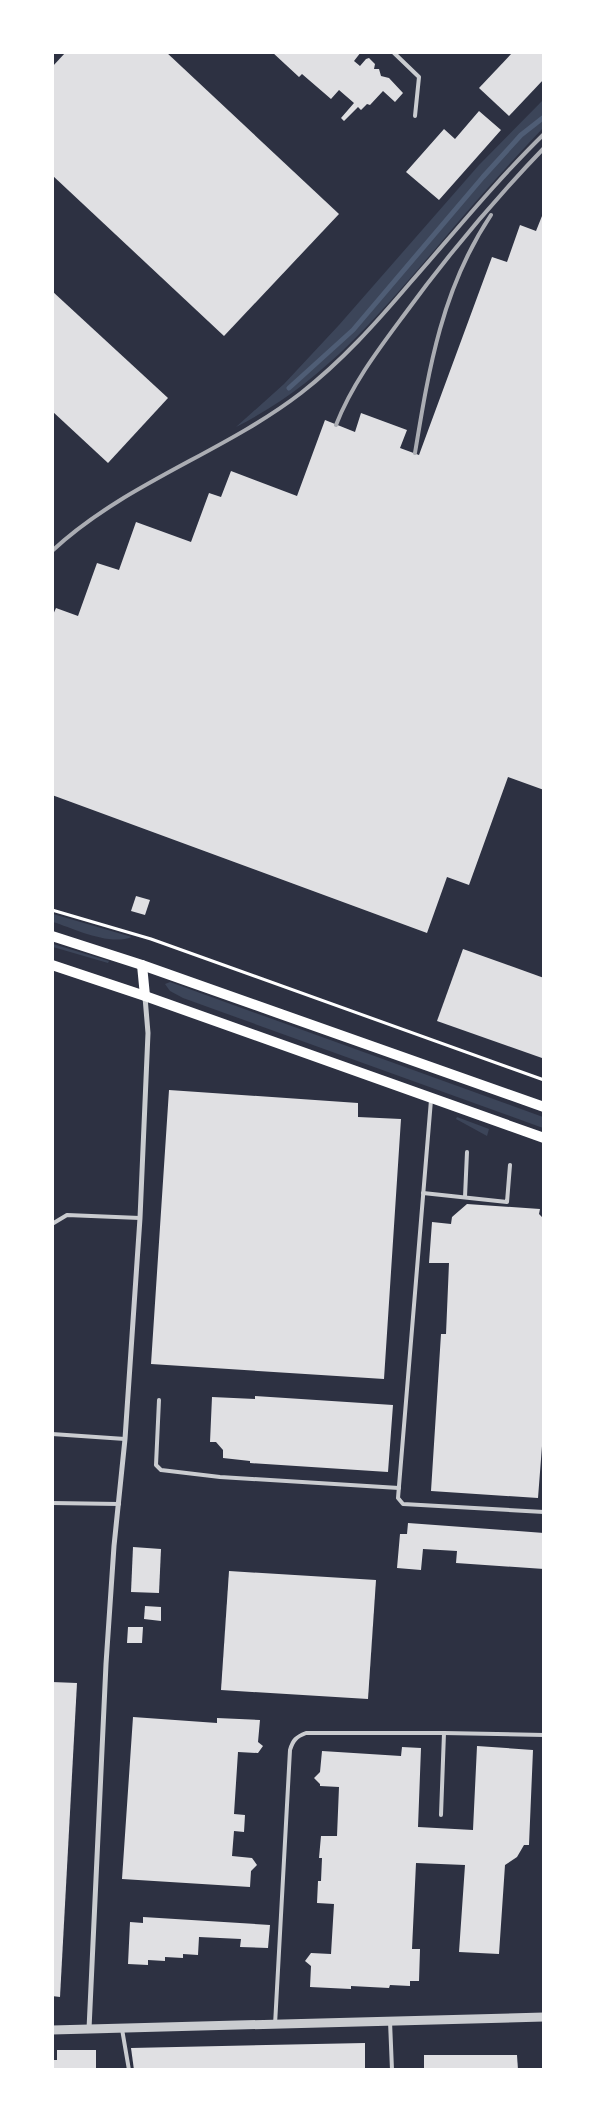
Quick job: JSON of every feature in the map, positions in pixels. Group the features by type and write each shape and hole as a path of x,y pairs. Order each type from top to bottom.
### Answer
{"main road":[{"path":"52,936 142,965 544,1107"},
{"path":"52,965 145,996 544,1138"},
{"path":"142,965 145,996"}],"street":[{"path":"89,2029 106,1669 125,1438 140,1218 148,1033 145,996"},
{"path":"52,2030 544,2017"}],"lane":[{"path":"392,52 419,77 415,116"},
{"path":"431,1097 398,1498 403,1504 544,1512"},
{"path":"465,1197 467,1152"},
{"path":"423,1193 507,1202 510,1165"},
{"path":"52,1224 67,1215 140,1218"},
{"path":"160,1400 156,1465 161,1470 220,1477 399,1488"},
{"path":"52,1434 125,1438"},
{"path":"52,1503 119,1504"},
{"path":"275,2025 292,1742 298,1736 306,1733 544,1735"},
{"path":"441,1815 444,1733"},
{"path":"390,2021 392,2070"},
{"path":"122,2028 129,2070"}],"path":[{"path":"52,910 151,939 544,1080"}],"shaded area":[{"path":"543,100 543,128 369,324 321,370 267,410 236,427 284,384 339,325 479,165"},
{"path":"52,914 132,937 113,939 92,936 53,922"},
{"path":"52,944 109,961 108,963 53,947"},
{"path":"170,982 543,1117 543,1128 183,998 170,991 165,984"},
{"path":"457,1117 489,1129 487,1136 456,1119"}],"building":[{"path":"66,52 166,52 339,214 224,336 52,175 52,67"},
{"path":"272,52 361,52 354,61 360,66 369,58 375,64 374,69 379,69 381,76 389,78 403,93 395,102 383,91 370,105 367,104 361,110 358,107 344,121 341,118 354,103 339,90 331,99 302,74 299,77"},
{"path":"513,52 544,52 544,79 509,116 479,88"},
{"path":"479,111 501,130 439,200 406,172 444,129 455,139"},
{"path":"544,211 544,790 508,777 469,885 447,877 427,933 52,795 52,617 56,608 78,616 97,563 119,570 136,522 191,542 209,493 221,497 231,471 297,496 325,420 355,432 361,413 407,430 400,448 419,455 492,257 507,262 520,225 536,231"},
{"path":"52,291 168,398 108,463 52,411"},
{"path":"136,896 150,900 145,915 131,911"},
{"path":"463,949 544,978 542,1058 437,1021"},
{"path":"169,1090 358,1103 358,1117 401,1119 384,1379 151,1364"},
{"path":"467,1204 540,1209 539,1214 544,1219 544,1420 538,1498 431,1491 441,1334 446,1334 449,1263 429,1263 432,1222 451,1224 452,1217"},
{"path":"255,1396 393,1405 388,1472 250,1463 250,1461 223,1458 223,1450 216,1442 210,1442 212,1397 255,1399"},
{"path":"408,1523 544,1533 544,1569 456,1563 457,1551 423,1549 421,1570 397,1568 400,1534 407,1534"},
{"path":"133,1547 161,1549 159,1593 131,1592"},
{"path":"229,1571 376,1580 368,1699 221,1690"},
{"path":"145,1606 161,1607 161,1621 144,1619"},
{"path":"128,1627 143,1627 142,1643 127,1643"},
{"path":"52,1682 77,1683 60,1997 52,1996"},
{"path":"133,1717 217,1723 217,1718 260,1720 258,1742 263,1746 258,1753 238,1752 234,1814 245,1815 244,1832 234,1831 232,1856 252,1858 257,1865 251,1871 250,1887 122,1879"},
{"path":"477,1746 533,1750 529,1845 524,1845 517,1857 505,1865 499,1954 459,1952 465,1865 416,1863 412,1949 420,1949 419,1981 410,1981 410,1986 390,1985 389,1988 351,1986 351,1989 310,1987 311,1966 305,1961 311,1953 331,1954 334,1904 317,1903 318,1881 321,1881 322,1858 319,1858 321,1836 337,1836 339,1787 320,1786 314,1778 320,1772 322,1751 401,1756 402,1747 421,1748 418,1827 473,1830"},
{"path":"143,1917 270,1925 268,1948 240,1947 241,1939 199,1937 198,1955 183,1954 183,1958 165,1957 165,1961 148,1960 148,1965 128,1964 130,1922 143,1923"},
{"path":"365,2043 365,2070 134,2070 131,2048"},
{"path":"57,2050 96,2050 96,2070 52,2070 52,2060 57,2060"},
{"path":"424,2055 517,2055 518,2070 424,2070"}],"waterway":[{"path":"289,388 353,330 483,177 521,135 544,117"}],"railway":[{"path":"52,551 80,527 111,506 271,414 316,381 345,355 371,327 492,189 544,134"},
{"path":"336,425 342,410 366,368 420,293 489,209 544,148"},
{"path":"415,453 432,360 449,300 460,271 491,215"}]}
